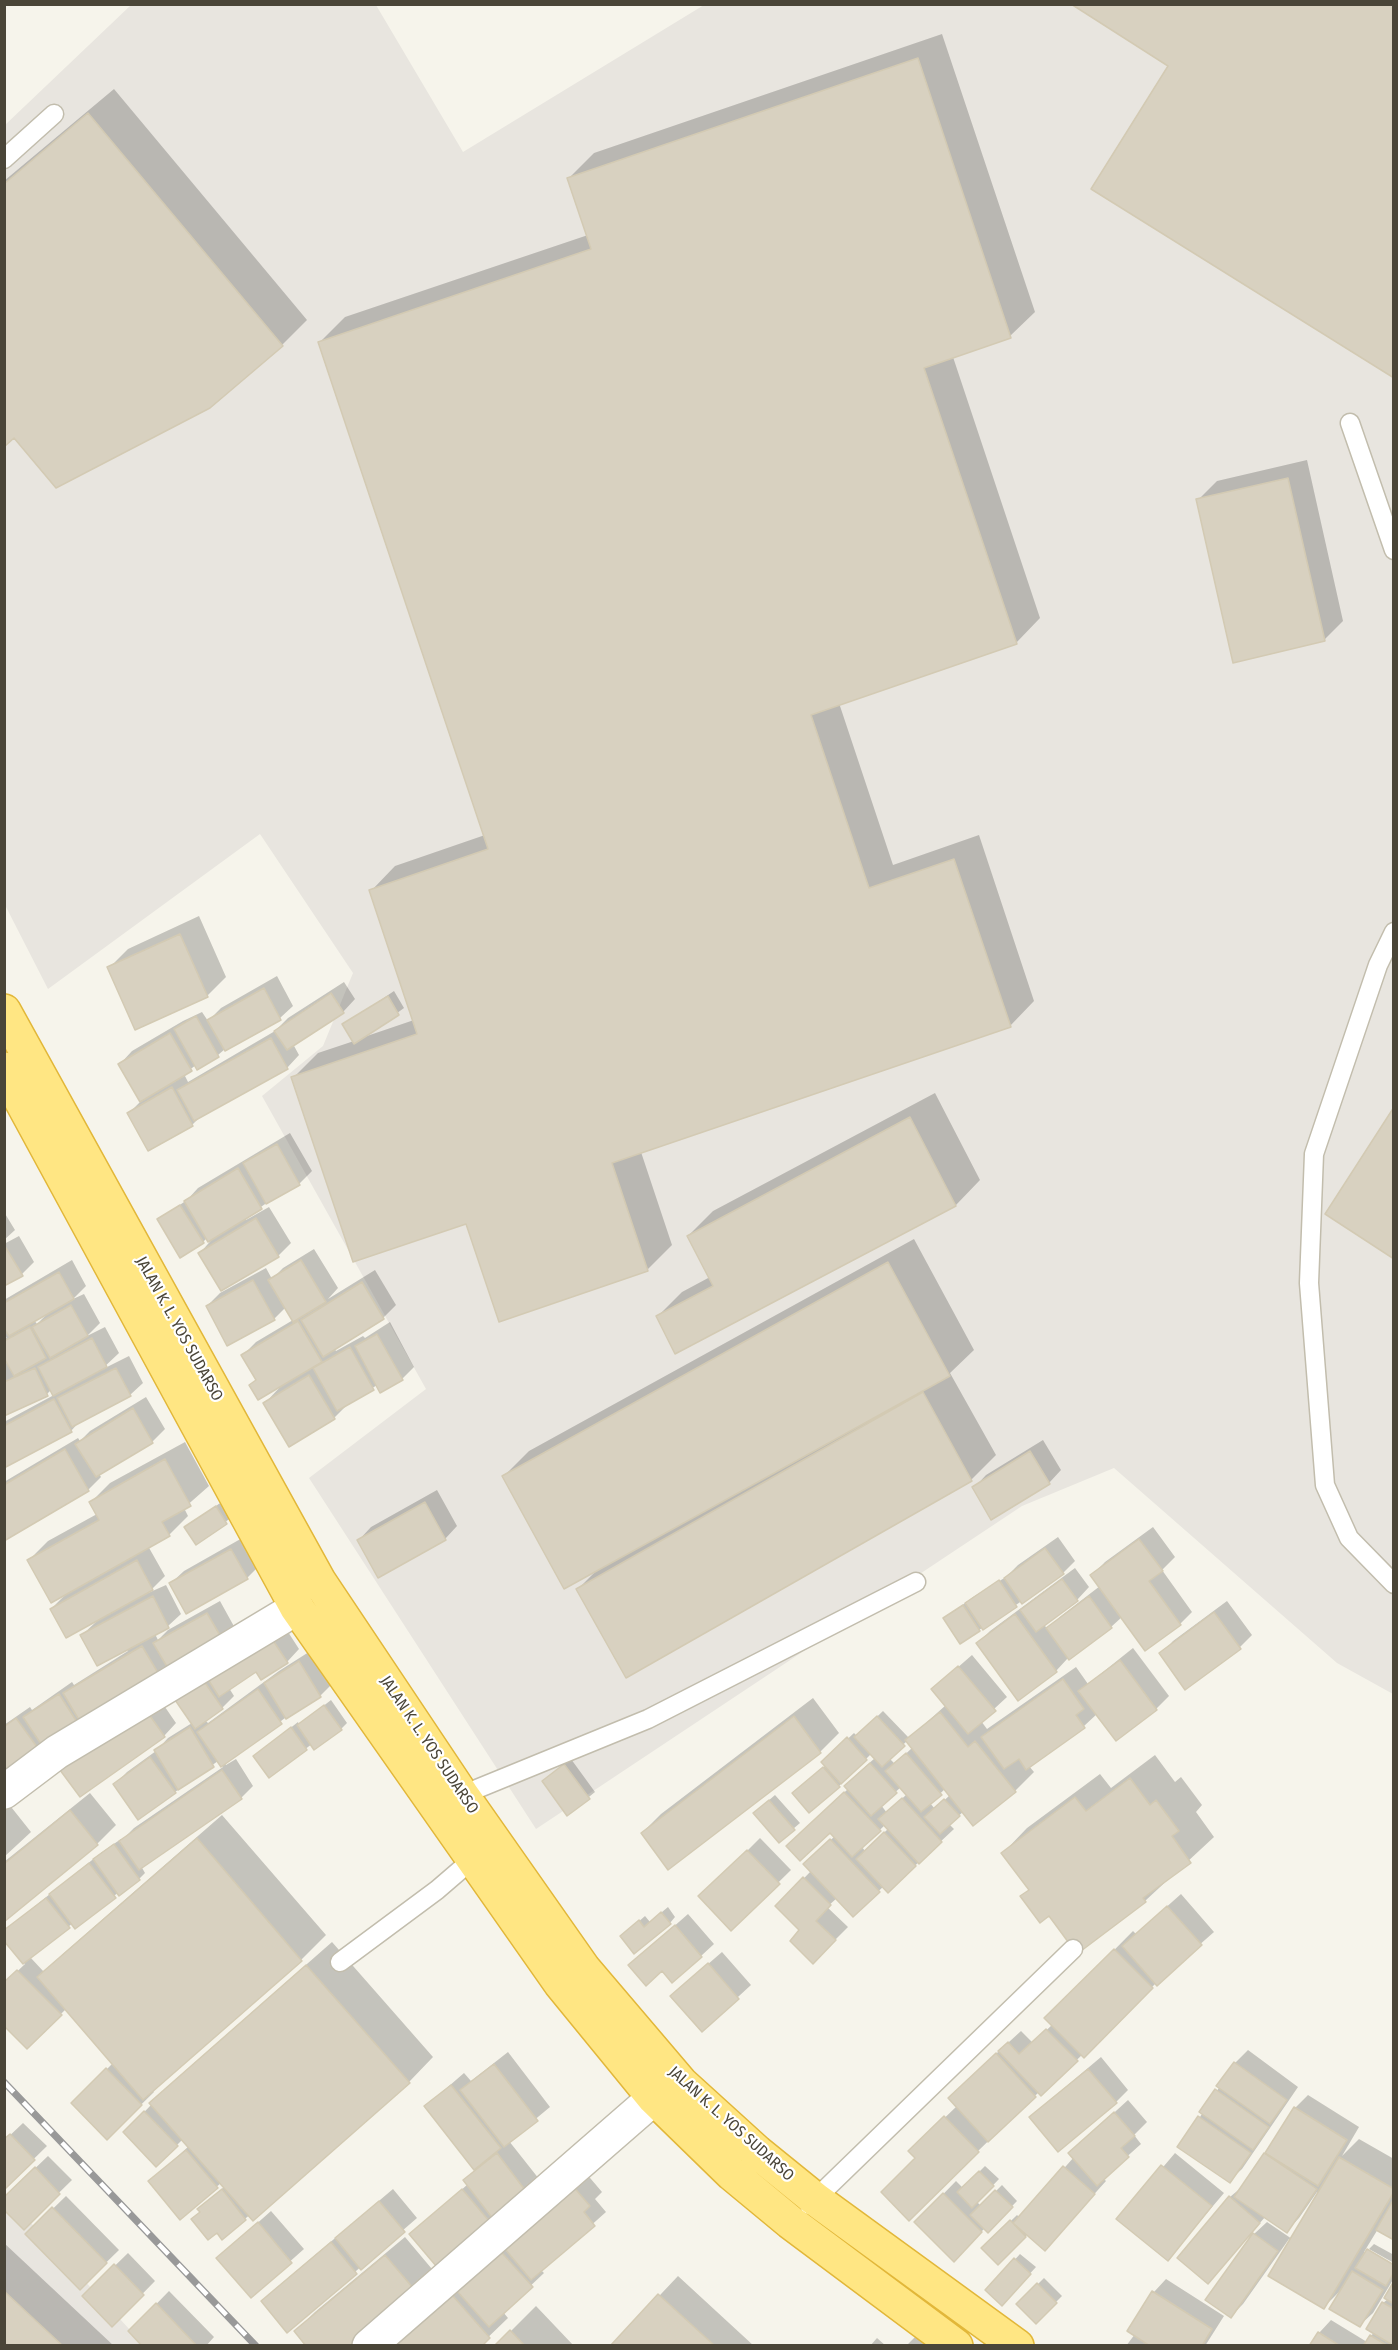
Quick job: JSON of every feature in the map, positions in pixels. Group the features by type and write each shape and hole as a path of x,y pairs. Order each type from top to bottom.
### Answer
{"highway":[{"name":"JALAN K. L. YOS SUDARSO","path":"4,1011 319,1581 462,1795 584,1969 681,2083 757,2152 815,2199 1017,2346"},
{"name":"JALAN K. L. YOS SUDARSO","path":"4,1069 297,1608 560,1983 654,2098 732,2174 790,2222 956,2346"}],"street":[{"path":"4,1792 57,1752 297,1608"},
{"path":"369,2346 654,2098"}],"lane":[{"path":"4,159 54,114"},
{"path":"1350,423 1394,550"},
{"path":"1394,932 1378,965 1314,1154 1309,1283 1326,1485 1349,1538 1394,1584"},
{"path":"462,1795 648,1719 916,1582"},
{"path":"340,1962 437,1890 473,1859"},
{"path":"790,2222 1073,1949"}],"shaded area":[{"path":"131,5 376,5 463,152 704,5 1393,5 1393,1694 1337,1663 1114,1468 1022,1506 536,1829 309,1478 426,1389 262,1096 323,1046 353,973 260,834 48,989 5,905 5,125"},
{"path":"5,2195 144,2345 5,2345"}],"building":[{"path":"1071,4 1394,4 1394,378 1091,189 1168,66"},
{"path":"918,58 1011,338 924,368 1017,644 811,715 869,888 954,859 1011,1027 612,1163 648,1271 499,1322 466,1224 353,1262 291,1077 417,1034 369,890 488,849 318,342 591,249 567,178"},
{"path":"88,113 283,346 210,408 56,488 14,438 4,447 4,184"},
{"path":"1288,478 1325,641 1233,663 1196,499"},
{"path":"180,934 208,997 135,1030 107,967"},
{"path":"264,988 281,1020 225,1051 207,1020"},
{"path":"331,993 344,1013 287,1050 274,1031"},
{"path":"388,996 399,1015 354,1044 342,1024"},
{"path":"196,1016 219,1057 197,1070 174,1029"},
{"path":"170,1033 192,1071 140,1102 118,1064"},
{"path":"271,1038 288,1069 194,1121 177,1090"},
{"path":"172,1087 193,1126 148,1151 127,1113"},
{"path":"1394,1107 1394,1259 1325,1214"},
{"path":"910,1117 956,1206 675,1354 656,1316 713,1286 687,1236"},
{"path":"277,1144 300,1185 266,1204 243,1163"},
{"path":"238,1168 262,1209 208,1242 184,1201"},
{"path":"180,1205 204,1243 180,1258 157,1219"},
{"path":"256,1218 279,1257 221,1291 198,1253"},
{"path":"4,1248 23,1276 4,1286"},
{"path":"301,1260 326,1302 293,1322 268,1280"},
{"path":"888,1262 950,1376 564,1589 502,1476"},
{"path":"59,1272 74,1299 9,1336 4,1329 4,1303"},
{"path":"253,1280 275,1320 227,1346 206,1306"},
{"path":"362,1282 384,1319 323,1357 301,1320"},
{"path":"71,1305 88,1336 50,1358 32,1327"},
{"path":"298,1321 322,1362 258,1400 249,1385 256,1380 241,1355"},
{"path":"30,1327 46,1358 14,1376 4,1358 4,1341"},
{"path":"377,1334 403,1380 380,1393 355,1346"},
{"path":"92,1338 107,1367 53,1396 38,1367"},
{"path":"350,1347 374,1390 337,1411 313,1368"},
{"path":"35,1368 48,1396 4,1416 4,1382"},
{"path":"116,1368 131,1396 72,1427 57,1398"},
{"path":"309,1375 335,1419 289,1447 263,1403"},
{"path":"923,1392 972,1481 626,1678 576,1589"},
{"path":"54,1399 72,1432 4,1468 4,1426"},
{"path":"133,1408 153,1443 96,1477 75,1444"},
{"path":"65,1449 89,1491 4,1541 4,1485"},
{"path":"1030,1451 1050,1484 991,1520 972,1487"},
{"path":"165,1459 191,1506 162,1522 170,1536 51,1603 27,1560 99,1520 89,1502"},
{"path":"425,1502 446,1540 378,1578 357,1540"},
{"path":"216,1506 227,1524 196,1545 184,1527"},
{"path":"1139,1539 1163,1571 1149,1581 1181,1625 1145,1651 1090,1575"},
{"path":"1045,1548 1064,1574 1022,1604 1004,1578"},
{"path":"231,1549 248,1579 186,1614 169,1583"},
{"path":"137,1560 153,1590 66,1638 50,1609"},
{"path":"1062,1579 1078,1601 1036,1632 1020,1610"},
{"path":"999,1580 1017,1607 983,1630 965,1603"},
{"path":"153,1596 169,1628 97,1666 80,1635"},
{"path":"1089,1596 1112,1628 1069,1660 1046,1628"},
{"path":"963,1605 980,1631 960,1644 943,1618"},
{"path":"1214,1612 1241,1649 1185,1690 1159,1653"},
{"path":"207,1613 225,1644 172,1675 153,1643"},
{"path":"1015,1614 1057,1672 1018,1701 976,1643"},
{"path":"266,1630 288,1663 261,1680 256,1672 219,1697 203,1671"},
{"path":"142,1646 164,1683 85,1730 63,1693"},
{"path":"1120,1660 1157,1710 1116,1741 1078,1691"},
{"path":"299,1661 321,1697 286,1719 264,1683"},
{"path":"958,1666 996,1711 968,1734 931,1689"},
{"path":"199,1674 223,1709 195,1729 171,1694"},
{"path":"1063,1679 1084,1709 1076,1715 1085,1728 1026,1770 1019,1759 1004,1769 981,1737"},
{"path":"258,1689 282,1724 221,1767 197,1732"},
{"path":"59,1694 84,1733 49,1756 23,1717"},
{"path":"324,1705 342,1730 314,1750 297,1725"},
{"path":"143,1706 165,1737 80,1797 57,1766"},
{"path":"940,1712 968,1747 975,1741 1016,1792 973,1826 905,1740"},
{"path":"794,1716 821,1753 668,1870 641,1833"},
{"path":"877,1716 905,1746 882,1767 854,1737"},
{"path":"16,1718 45,1758 4,1772 4,1727"},
{"path":"190,1727 214,1767 178,1790 154,1750"},
{"path":"291,1727 307,1750 269,1778 253,1756"},
{"path":"847,1737 867,1760 841,1784 821,1762"},
{"path":"906,1753 942,1795 921,1812 885,1771"},
{"path":"150,1757 176,1793 138,1820 113,1784"},
{"path":"870,1763 897,1793 871,1816 844,1786"},
{"path":"564,1764 590,1799 567,1816 542,1781"},
{"path":"823,1767 840,1787 809,1813 792,1793"},
{"path":"222,1770 242,1799 139,1870 119,1841"},
{"path":"1130,1778 1150,1805 1156,1800 1179,1831 1172,1836 1191,1863 1143,1898 1146,1902 1077,1954 1049,1916 1040,1923 1020,1896 1029,1890 1001,1853 1075,1797 1086,1811"},
{"path":"844,1792 881,1831 852,1857 830,1833 800,1861 786,1846"},
{"path":"902,1798 942,1842 919,1864 878,1819"},
{"path":"944,1799 960,1816 940,1834 924,1817"},
{"path":"769,1800 795,1830 779,1843 753,1813"},
{"path":"70,1810 98,1845 4,1922 4,1864"},
{"path":"884,1832 916,1866 888,1893 856,1859"},
{"path":"197,1838 302,1961 143,2100 37,1977"},
{"path":"830,1839 880,1892 853,1917 803,1864"},
{"path":"114,1844 140,1880 119,1896 93,1859"},
{"path":"747,1850 780,1884 731,1931 698,1896"},
{"path":"89,1863 116,1898 75,1929 49,1894"},
{"path":"803,1877 831,1905 816,1921 836,1940 813,1964 790,1941 799,1930 775,1906"},
{"path":"46,1898 70,1928 23,1964 4,1941 4,1930"},
{"path":"1167,1906 1202,1945 1157,1986 1122,1946"},
{"path":"661,1912 671,1924 634,1954 620,1936 639,1920 644,1927"},
{"path":"675,1925 702,1957 672,1983 662,1971 646,1986 628,1965"},
{"path":"1114,1949 1153,1988 1084,2058 1044,2018"},
{"path":"708,1963 739,1999 702,2032 670,1996"},
{"path":"306,1965 410,2083 253,2221 149,2103"},
{"path":"17,1970 62,2015 27,2049 4,2026 4,1982"},
{"path":"1046,2029 1078,2061 1041,2096 998,2051 1008,2042 1019,2054"},
{"path":"996,2053 1036,2097 988,2142 948,2098"},
{"path":"1234,2062 1287,2100 1270,2124 1216,2086"},
{"path":"494,2064 538,2121 504,2147 460,2090"},
{"path":"106,2068 142,2105 107,2140 71,2103"},
{"path":"1088,2069 1117,2103 1058,2152 1029,2117"},
{"path":"451,2085 501,2148 474,2170 424,2106"},
{"path":"1215,2089 1269,2127 1253,2150 1199,2112"},
{"path":"1294,2107 1347,2140 1318,2186 1265,2153"},
{"path":"144,2111 178,2146 156,2167 123,2132"},
{"path":"1114,2112 1135,2136 1121,2148 1129,2157 1097,2186 1068,2153"},
{"path":"944,2116 979,2152 909,2221 881,2192 915,2158 908,2151"},
{"path":"1198,2116 1251,2153 1230,2183 1177,2147"},
{"path":"10,2134 35,2160 4,2190 4,2139"},
{"path":"186,2150 218,2188 180,2220 148,2181"},
{"path":"497,2153 531,2198 497,2224 463,2180"},
{"path":"1264,2153 1317,2189 1287,2233 1234,2197"},
{"path":"1339,2157 1394,2189 1394,2192 1324,2309 1268,2276"},
{"path":"1161,2165 1212,2206 1168,2261 1116,2219"},
{"path":"1063,2166 1095,2194 1045,2251 1013,2223"},
{"path":"35,2167 60,2194 24,2230 4,2210 4,2197"},
{"path":"979,2171 994,2186 972,2208 957,2192"},
{"path":"571,2184 590,2206 584,2212 595,2226 531,2280 500,2243"},
{"path":"222,2189 246,2220 222,2240 217,2233 208,2240 191,2219 200,2212 197,2209"},
{"path":"462,2189 495,2228 442,2273 409,2234"},
{"path":"995,2190 1013,2207 988,2233 970,2215"},
{"path":"943,2193 982,2232 954,2262 914,2222"},
{"path":"1229,2196 1260,2223 1208,2284 1177,2258"},
{"path":"379,2201 405,2232 361,2270 335,2238"},
{"path":"1392,2202 1394,2203 1394,2240 1376,2230"},
{"path":"52,2207 107,2263 80,2290 25,2234"},
{"path":"1010,2220 1026,2237 998,2265 981,2248"},
{"path":"258,2222 292,2263 251,2298 216,2258"},
{"path":"1253,2233 1278,2251 1231,2318 1205,2300"},
{"path":"331,2242 357,2274 287,2333 261,2301"},
{"path":"492,2242 533,2287 489,2327 449,2282"},
{"path":"1367,2249 1394,2265 1394,2272 1386,2286 1355,2268"},
{"path":"385,2255 419,2295 360,2346 306,2346 294,2331"},
{"path":"1014,2258 1031,2274 1002,2306 985,2290"},
{"path":"114,2264 144,2295 112,2327 82,2296"},
{"path":"1352,2271 1383,2290 1360,2327 1329,2309"},
{"path":"1394,2281 1394,2304 1384,2298"},
{"path":"1037,2283 1057,2303 1036,2324 1016,2304"},
{"path":"444,2286 490,2338 482,2346 385,2346"},
{"path":"4,2291 63,2346 4,2346"},
{"path":"1152,2291 1212,2329 1202,2346 1150,2346 1127,2331"},
{"path":"658,2294 715,2346 610,2346"},
{"path":"1382,2302 1394,2309 1394,2346 1366,2329"},
{"path":"156,2303 197,2346 142,2346 128,2331"},
{"path":"510,2330 525,2346 494,2346"},
{"path":"1318,2332 1340,2346 1309,2346"},
{"path":"1370,2335 1388,2346 1363,2346"}],"railway":[{"path":"4,2082 256,2346"}]}
